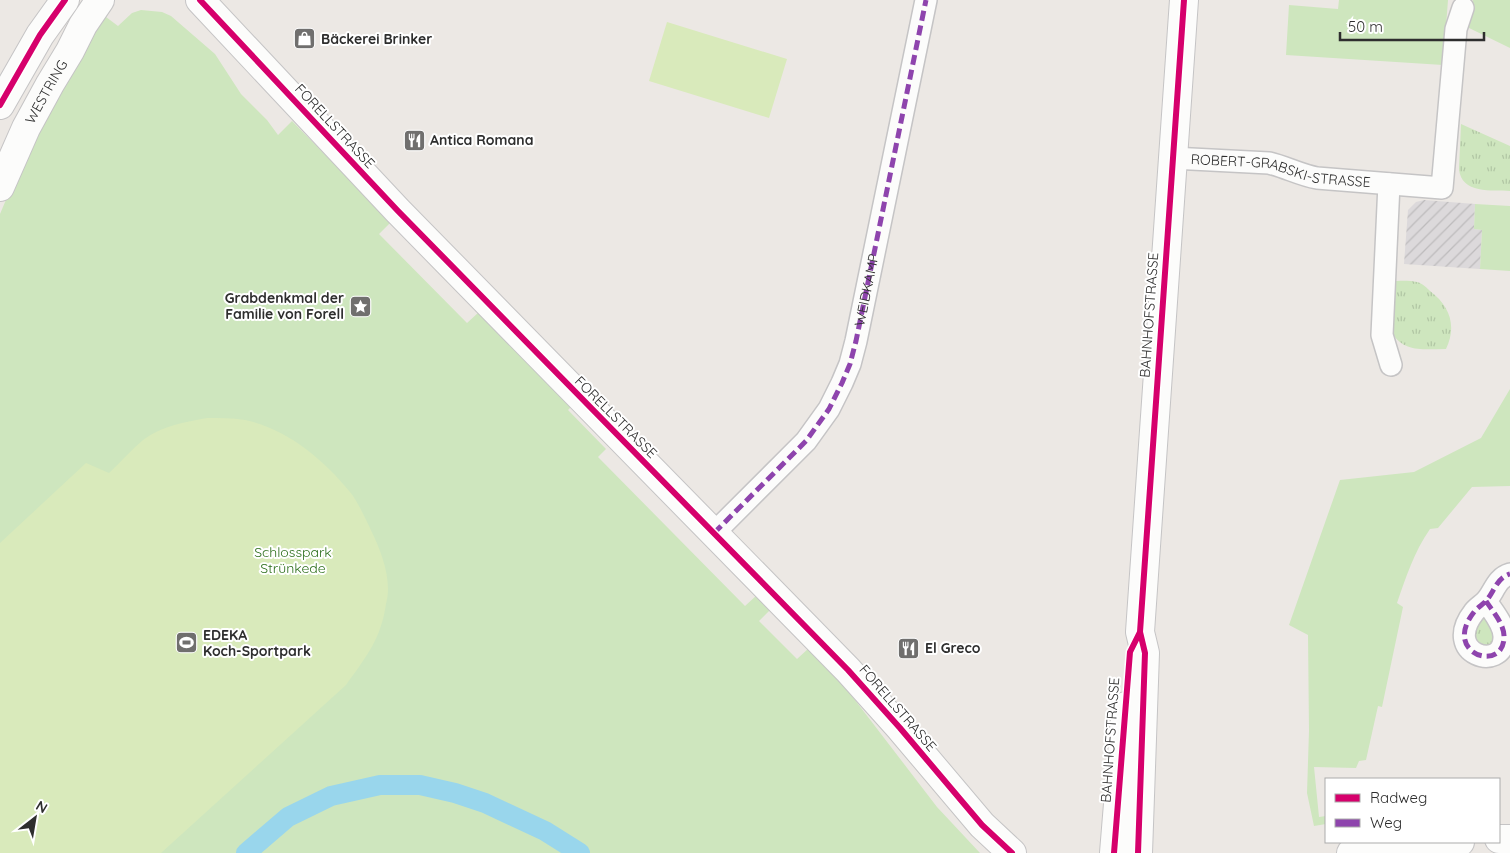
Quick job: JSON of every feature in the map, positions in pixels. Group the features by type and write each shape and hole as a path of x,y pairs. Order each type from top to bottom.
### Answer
{"street":[{"path":"0,105 31,49 65,0"},
{"name":"WESTRING","path":"0,187 26,128 83,25 100,0"},
{"name":"FORELLSTRASSE","path":"200,0 391,204 848,670 982,825 1012,853"},
{"name":"WEIDKAMP","path":"714,533 806,441 829,409 845,377 856,341 926,0"},
{"name":"BAHNHOFSTRASSE","path":"1138,853 1145,653 1140,632 1184,0"},
{"name":"ROBERT-GRABSKI-STRASSE","path":"1172,158 1269,163 1283,166 1301,175 1317,178 1442,188 1456,29 1464,8"},
{"name":"ROBERT-GRABSKI-STRASSE","path":"1389,184 1382,336 1390,365"},
{"path":"1486,601 1496,584 1506,575 1510,574"},
{"name":"BAHNHOFSTRASSE","path":"1114,853 1130,652 1140,632"},
{"path":"1351,853 1386,847 1445,843"}],"shaded area":[{"path":"1424,200 1475,204 1474,229 1482,230 1480,269 1404,264 1408,210 1416,202"}],"green space":[{"path":"1339,0 1448,0 1443,65 1286,55 1289,5 1338,9"},
{"path":"1473,0 1510,0 1510,48 1467,27"},
{"name":"Schlosspark Strünkede","path":"141,10 162,12 171,16 215,54 241,94 267,120 278,135 292,121 391,222 379,234 467,323 479,312 572,406 568,410 606,449 598,457 745,606 757,595 771,609 759,621 797,659 809,648 845,687 937,807 980,853 0,853 0,214 21,164 98,11 118,26 132,13"},
{"path":"667,22 787,59 769,118 649,81"},
{"path":"1461,124 1510,146 1510,191 1478,189 1465,183 1459,169"},
{"path":"1475,204 1510,206 1510,271 1480,269 1482,230 1474,229"},
{"path":"1390,281 1414,281 1419,283 1426,287 1442,303 1450,317 1451,324 1451,332 1446,349 1409,347 1392,333"},
{"path":"1510,389 1510,486 1472,487 1438,528 1430,529 1424,538 1411,565 1397,603 1403,607 1382,707 1378,706 1366,760 1359,761 1356,768 1314,767 1319,817 1325,816 1325,824 1314,826 1307,793 1309,731 1308,635 1289,625 1340,480 1414,472 1481,438"},
{"name":"EDEKA Koch-Sportpark","path":"207,418 245,420 275,430 290,438 316,457 350,492 373,535 386,573 388,589 384,616 372,647 346,685 161,853 0,853 0,543 86,463 109,473 150,435 174,425"},
{"path":"1483,615 1497,632 1495,644 1482,647 1474,637 1477,619"}],"waterway":[{"path":"246,853 288,817 331,796 380,785 420,785 455,793 485,803 545,831 580,853"}],"marked path":[{"path":"714,533 806,441 829,409 850,364 926,0"},
{"path":"1486,601 1501,623 1504,638 1501,649 1494,655 1485,656 1476,654 1469,648 1465,639 1466,627 1474,612 1485,602 1498,582 1510,574"}],"cycle path":[{"path":"0,105 40,35 65,0"},
{"path":"200,0 398,211 848,670 982,825 1012,853"},
{"path":"1138,853 1145,653 1140,632 1184,0"},
{"path":"1114,853 1130,652 1140,632"}],"place":[{"name":"Bäckerei Brinker","path":"305,39"},
{"name":"Antica Romana","path":"414,140"},
{"name":"Grabdenkmal der Familie von Forell","path":"360,306"},
{"name":"EDEKA Koch-Sportpark","path":"187,643"},
{"name":"El Greco","path":"909,648"}]}
